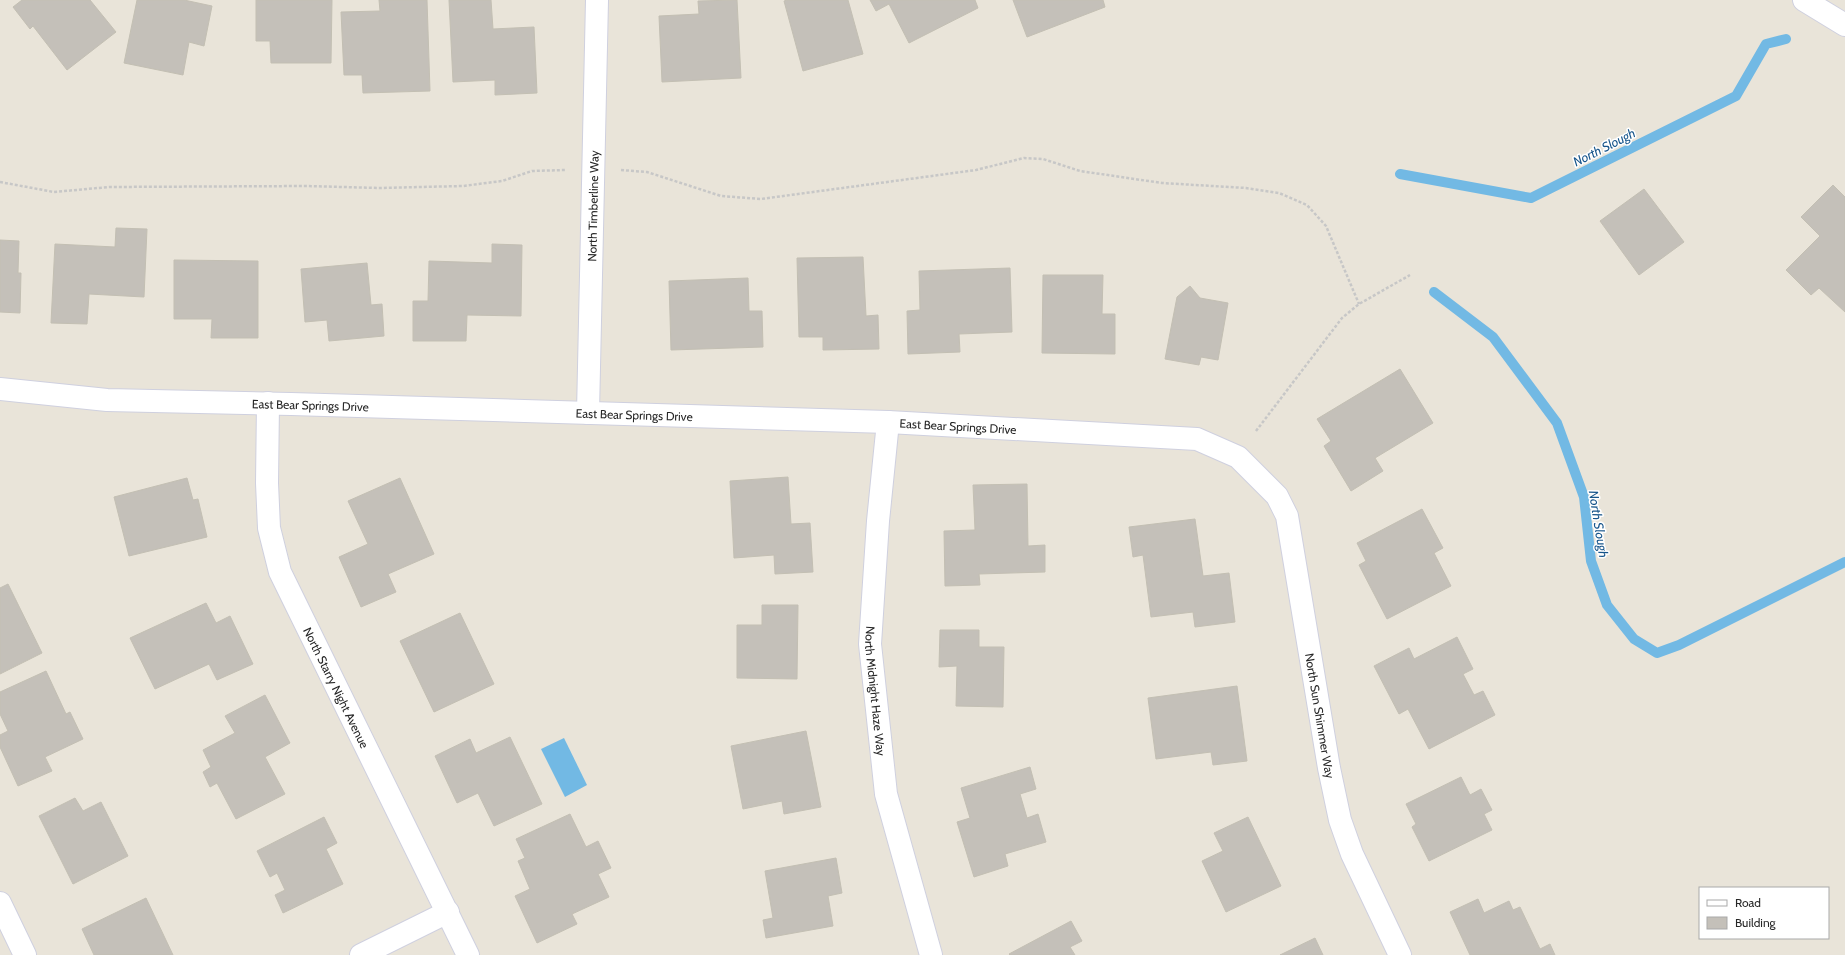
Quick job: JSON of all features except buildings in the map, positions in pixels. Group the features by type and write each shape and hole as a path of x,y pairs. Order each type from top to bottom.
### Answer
{"street":[{"name":"North Timberline Way","path":"588,413 597,0"},
{"path":"1804,0 1845,25"},
{"name":"East Bear Springs Drive","path":"0,389 107,400 268,403 888,422 1197,439 1238,457 1256,475"},
{"name":"North Starry Night Avenue","path":"268,403 266,483 268,528 280,572 468,955"},
{"name":"North Midnight Haze Way","path":"888,422 878,521 870,644 886,794 931,955"},
{"name":"North Sun Shimmer Way","path":"1256,475 1277,496 1288,516 1328,768 1340,820 1352,854 1400,955"},
{"path":"0,904 25,955"},
{"path":"361,955 448,912"}],"path":[{"path":"623,170 647,172 721,196 761,199 976,170 1024,158 1043,159 1080,170 1162,183 1246,188 1279,193 1307,204 1326,226 1359,304"},
{"path":"0,182 54,192 124,187 307,186 379,188 463,186 502,181 532,172 572,169"},
{"path":"1256,431 1342,318 1359,304 1410,275"}],"water":[{"path":"564,738 587,785 565,797 541,749"}],"waterway":[{"name":"North Slough","path":"1400,174 1531,198 1736,96 1766,44 1786,39"},
{"name":"North Slough","path":"1434,292 1493,337 1557,423 1584,497 1591,561 1607,605 1634,639 1657,653 1679,645 1845,562"}]}
